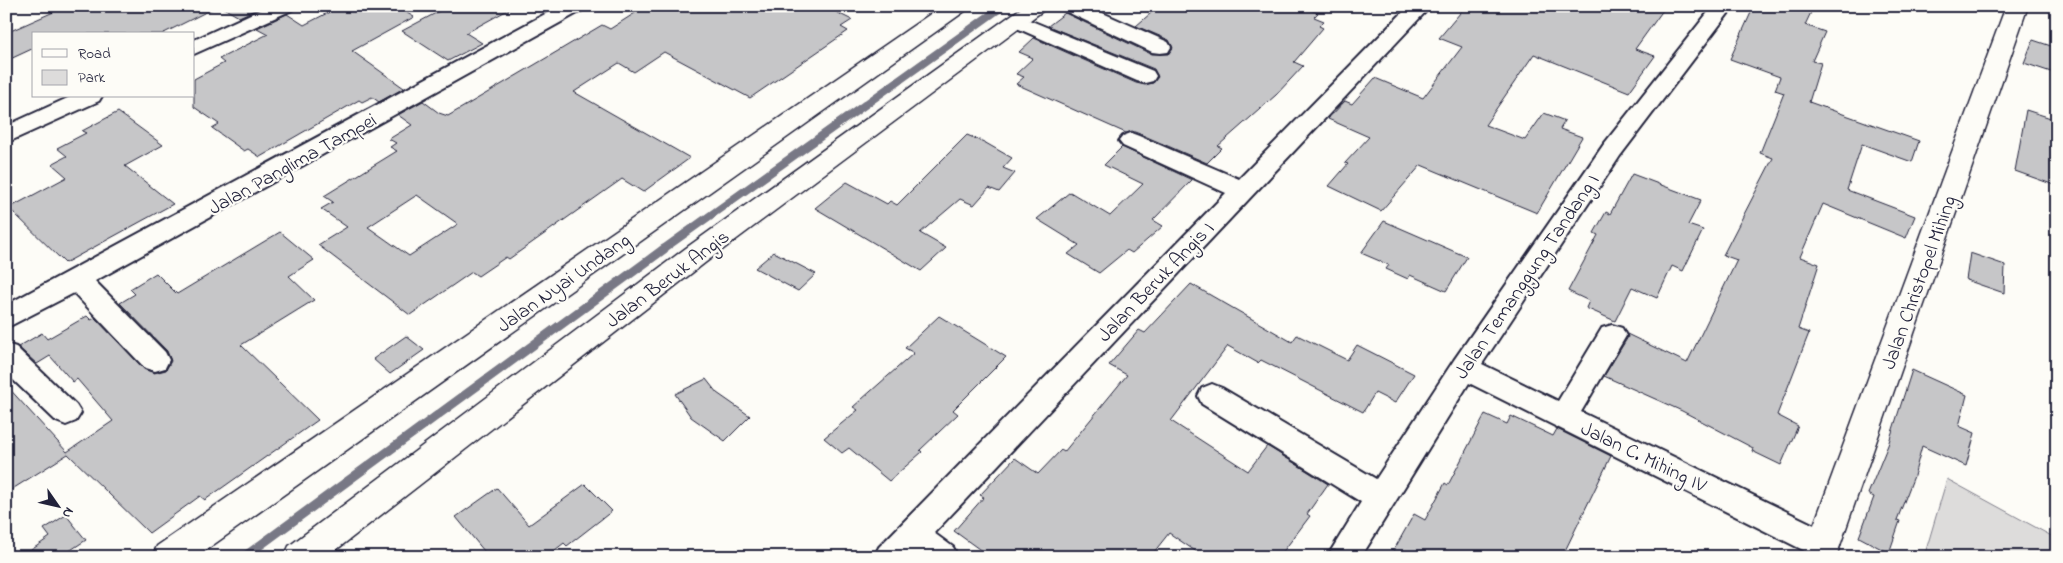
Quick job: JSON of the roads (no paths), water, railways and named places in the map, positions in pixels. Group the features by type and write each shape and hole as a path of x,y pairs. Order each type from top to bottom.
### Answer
{"street":[{"path":"195,48 285,6"},
{"name":"Jalan Panglima Tampei","path":"6,318 576,6"},
{"name":"Jalan Nyai Undang","path":"169,557 957,6"},
{"path":"1070,6 1160,47"},
{"name":"Jalan Beruk Angis I","path":"890,557 1420,6"},
{"name":"Jalan Temanggung Tandang I","path":"1343,557 1464,368 1612,150 1724,6"},
{"name":"Jalan Christopel Mihing","path":"1821,551 2017,6"},
{"path":"1028,14 1145,76"},
{"name":"Jalan Beruk Angis","path":"301,557 696,255 1028,14"},
{"path":"6,135 87,98"},
{"path":"1131,141 1242,190"},
{"path":"78,280 155,360"},
{"path":"1563,417 1612,336"},
{"path":"6,355 66,413"},
{"name":"Jalan C. Mihing IV","path":"1464,368 1563,417 1821,551"},
{"path":"1212,396 1380,497"},
{"path":"912,535 942,557"}],"waterway":[{"path":"662,250 1003,6"},
{"path":"244,557 664,249"}]}
